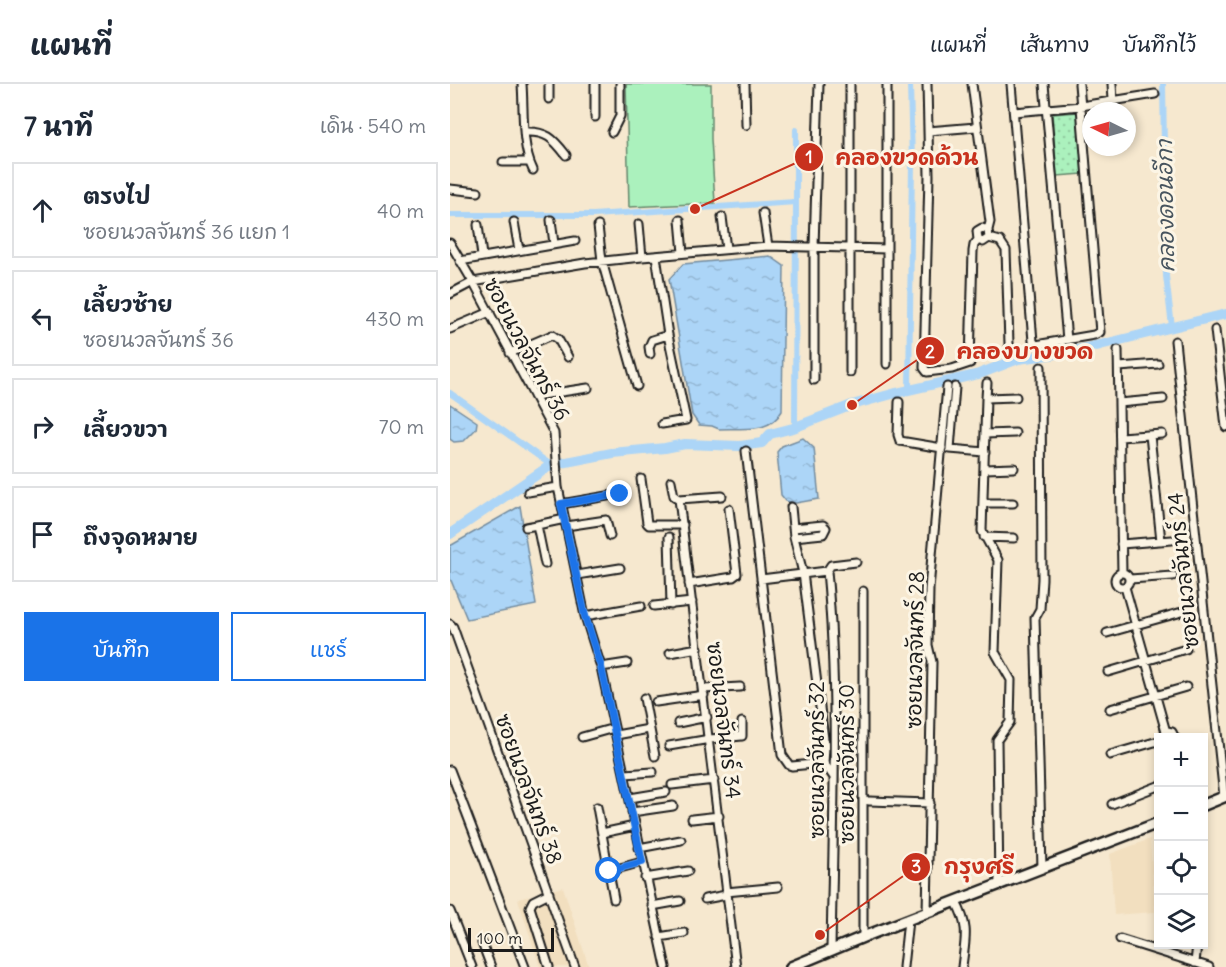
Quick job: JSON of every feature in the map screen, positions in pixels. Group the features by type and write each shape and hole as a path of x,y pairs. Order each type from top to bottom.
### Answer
{"main road":[{"path":"1208,803 1225,796"},
{"path":"794,966 1154,825"}],"street":[{"path":"522,84 525,132 529,162 533,170"},
{"path":"549,84 549,99"},
{"path":"595,84 595,117"},
{"path":"612,132 620,116 620,84"},
{"path":"745,84 746,125"},
{"path":"814,380 814,247 819,84"},
{"path":"850,84 850,372"},
{"path":"887,84 887,364"},
{"path":"927,84 924,357 924,368 927,372 952,369 968,364 970,360 973,251 978,240"},
{"path":"972,84 990,222 988,234 982,242 978,240"},
{"path":"1011,84 1034,343 1039,345 1100,332 1079,84"},
{"path":"1044,84 1067,340"},
{"path":"1112,84 1113,100"},
{"path":"1014,112 1081,106 1155,94"},
{"path":"928,130 976,127"},
{"path":"525,132 543,132 566,154"},
{"path":"503,162 529,162"},
{"path":"450,189 478,192"},
{"path":"763,213 768,246"},
{"path":"722,217 726,249"},
{"path":"550,220 555,244"},
{"path":"680,220 683,253"},
{"path":"514,222 519,250"},
{"path":"639,224 642,257"},
{"path":"478,225 482,256"},
{"path":"598,226 602,261 636,386"},
{"path":"978,240 976,234 979,229 1000,241 1006,250 1009,344"},
{"path":"460,261 575,241"},
{"name":"ซอยนวลจันทร์ 36","path":"450,243 552,428 561,504 585,616 601,667 666,967"},
{"path":"450,294 473,282 602,261 768,246 887,249"},
{"path":"656,256 668,335 686,420 662,424"},
{"path":"450,329 489,312"},
{"path":"1215,330 1226,426"},
{"path":"510,353 552,335 558,339 568,357"},
{"path":"650,354 649,346 652,340 668,335"},
{"name":"ซอยนวลจันทร์ 24","path":"1175,341 1225,796"},
{"path":"1118,350 1122,573"},
{"path":"1119,367 1158,363"},
{"path":"1041,367 1042,579 1040,609 1035,618 1042,868"},
{"path":"987,383 982,531 998,560 995,652 1011,680 1010,722 997,740 999,885"},
{"name":"ซอยนวลจันทร์ 28","path":"927,913 932,662 928,645 929,589 942,448 951,387 950,449 985,452"},
{"path":"534,396 588,388"},
{"path":"986,398 1016,397"},
{"path":"1119,403 1163,399"},
{"path":"899,402 900,441 942,448"},
{"path":"985,434 1015,433"},
{"path":"1120,437 1162,434"},
{"path":"1150,435 1161,541"},
{"path":"746,451 782,755 792,766 825,763"},
{"path":"985,469 1014,468"},
{"path":"641,479 647,524 652,526 683,525"},
{"name":"ซอยนวลจันทร์ 34","path":"671,481 674,496 680,499 736,967"},
{"path":"528,492 558,487"},
{"path":"561,504 620,494"},
{"path":"680,499 722,496"},
{"path":"984,503 1013,503"},
{"path":"790,507 794,537 803,573 825,747 825,763 833,776"},
{"path":"689,584 733,577 737,574 729,509"},
{"path":"526,526 606,520 610,536"},
{"path":"537,525 545,564"},
{"path":"793,528 823,525 826,528 823,534 794,537"},
{"path":"669,537 671,604"},
{"path":"984,537 1014,538"},
{"path":"1121,544 1172,540"},
{"path":"669,555 686,553"},
{"path":"761,579 827,571 831,565 856,562"},
{"path":"577,575 620,568"},
{"name":"ซอยนวลจันทร์ 32","path":"827,571 835,730 831,950"},
{"path":"1122,573 1127,574 1130,579 1129,584 1125,587"},
{"path":"1122,573 1116,577 1115,582 1118,586 1125,587"},
{"path":"1130,579 1173,576"},
{"path":"1125,587 1156,696 1161,733"},
{"name":"ซอยนวลจันทร์ 30","path":"863,591 863,937"},
{"path":"654,606 692,602"},
{"path":"585,616 641,606"},
{"path":"1107,633 1182,612"},
{"name":"ซอยนวลจันทร์ 38","path":"450,624 575,967"},
{"path":"670,653 698,648"},
{"path":"1108,672 1186,649"},
{"path":"601,667 627,663"},
{"path":"656,702 740,687"},
{"path":"1110,709 1186,687"},
{"path":"818,692 828,692 834,688"},
{"path":"644,698 655,756"},
{"path":"678,723 707,717"},
{"path":"669,746 742,736 742,722"},
{"path":"582,737 615,731 649,729"},
{"path":"1110,755 1154,740"},
{"path":"450,770 525,967"},
{"path":"625,774 653,772"},
{"path":"672,786 714,780"},
{"path":"1112,804 1155,787"},
{"path":"630,798 666,792"},
{"path":"869,801 930,803"},
{"path":"632,812 673,806"},
{"path":"597,807 615,899"},
{"path":"692,819 719,816"},
{"path":"602,833 635,826"},
{"path":"639,848 681,840"},
{"path":"609,871 642,862"},
{"path":"645,878 688,871"},
{"path":"705,899 777,887"},
{"path":"549,893 533,901 530,907 549,967"},
{"path":"652,906 680,901"},
{"path":"956,902 967,930 962,967"},
{"path":"450,911 472,967"},
{"path":"903,967 908,920"},
{"path":"659,937 684,933"},
{"path":"1120,939 1154,947"},
{"path":"482,943 491,967"},
{"path":"1162,949 1209,967"},
{"path":"1195,963 1197,949"}],"shaded area":[{"path":"1150,839 1154,912 1114,915 1110,854"},
{"path":"563,887 589,967 540,967 518,899"}],"green space":[{"path":"626,84 711,84 711,139 715,203 629,207"},
{"path":"1078,112 1083,174 1057,176 1052,114"}],"water":[{"path":"770,256 784,266 782,411 770,424 762,427 719,429 699,425 692,415 669,279 683,264"},
{"path":"450,404 477,422 476,429 464,441 454,442 450,439"},
{"path":"803,438 814,448 819,499 796,503 786,501 781,495 777,452 782,446"},
{"path":"520,506 536,605 467,619 450,578 450,546"}],"waterway":[{"path":"909,390 912,162 910,84"},
{"name":"คลองดอนอีกา","path":"1163,84 1166,276 1172,327"},
{"path":"796,130 796,202"},
{"path":"450,215 593,215 796,202 795,428"},
{"path":"450,534 551,465 612,453 685,444 740,446 762,443 770,434 793,428 852,405 979,374 1018,359 1064,353 1226,314"},
{"path":"450,393 551,465"}],"place":[{"name":"คลองขวดด้วน","path":"695,209"},
{"name":"คลองบางขวด","path":"852,405"},
{"name":"กรุงศรี","path":"820,935"}],"route":[{"path":"609,871 642,862 601,667 585,616 561,504 620,494"}]}
